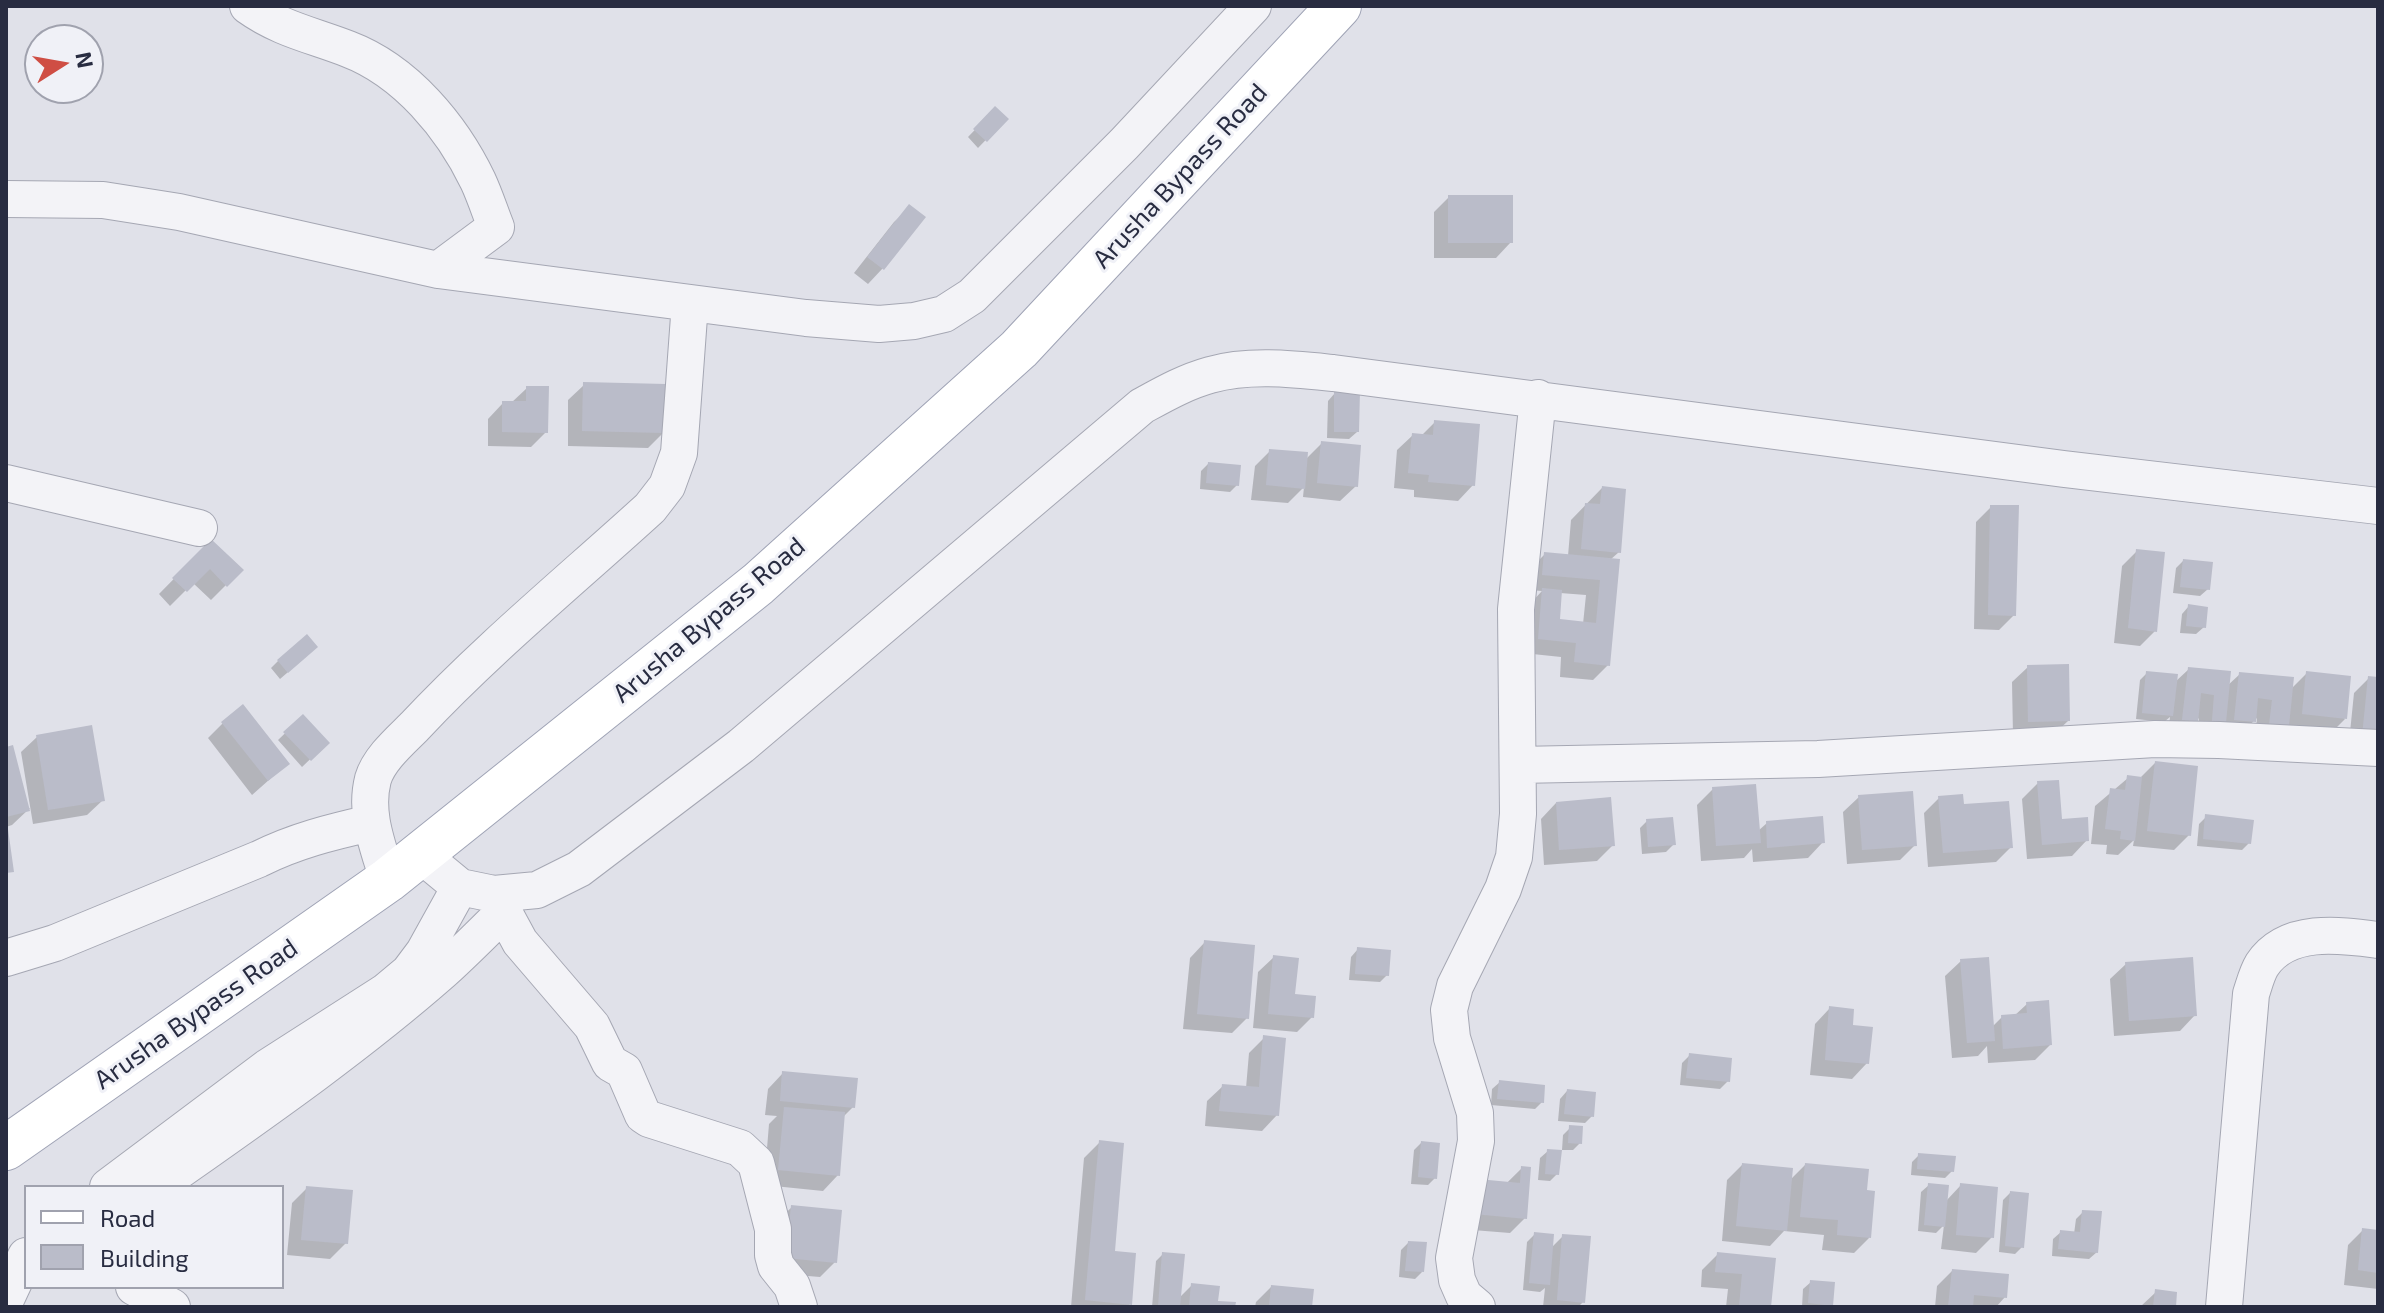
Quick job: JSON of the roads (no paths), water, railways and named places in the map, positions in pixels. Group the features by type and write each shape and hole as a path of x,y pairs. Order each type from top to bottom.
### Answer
{"main road":[{"name":"Arusha Bypass Road","path":"6,1148 404,867 758,584 1019,349 1339,6"}],"street":[{"path":"248,6 269,21 300,19 387,69 427,105 458,146 479,182 496,227 438,270"},
{"path":"6,199 103,200 179,212 438,270 806,318 879,324 914,321 944,314 972,296 1124,144 1253,6"},
{"path":"690,303 679,453 667,486 650,508 441,698 392,750 374,776 370,799 371,823 404,867 486,898 537,890 579,869 741,746 1142,406 1179,386 1212,374 1292,369 1538,398 2064,469 2378,506"},
{"path":"1464,1303 1454,1258 1476,1141 1475,1113 1452,1038 1449,1010 1455,986 1503,889 1514,857 1518,814 1516,609 1538,398"},
{"path":"6,483 199,528"},
{"path":"1518,765 1818,759 2155,739 2378,748"},
{"path":"6,958 55,943 297,841 371,823"},
{"path":"111,1185 268,1067 385,992 409,972 424,952 486,898"},
{"path":"159,1185 318,1072 444,971 486,898"},
{"path":"486,898 592,1026 610,1063 624,1071 643,1115 740,1148 756,1163 773,1229 776,1266 792,1286 799,1307"},
{"path":"2224,1307 2251,994 2263,965 2279,950 2324,934 2378,940"},
{"path":"6,1299 24,1260"},
{"path":"138,1289 172,1307"}]}
